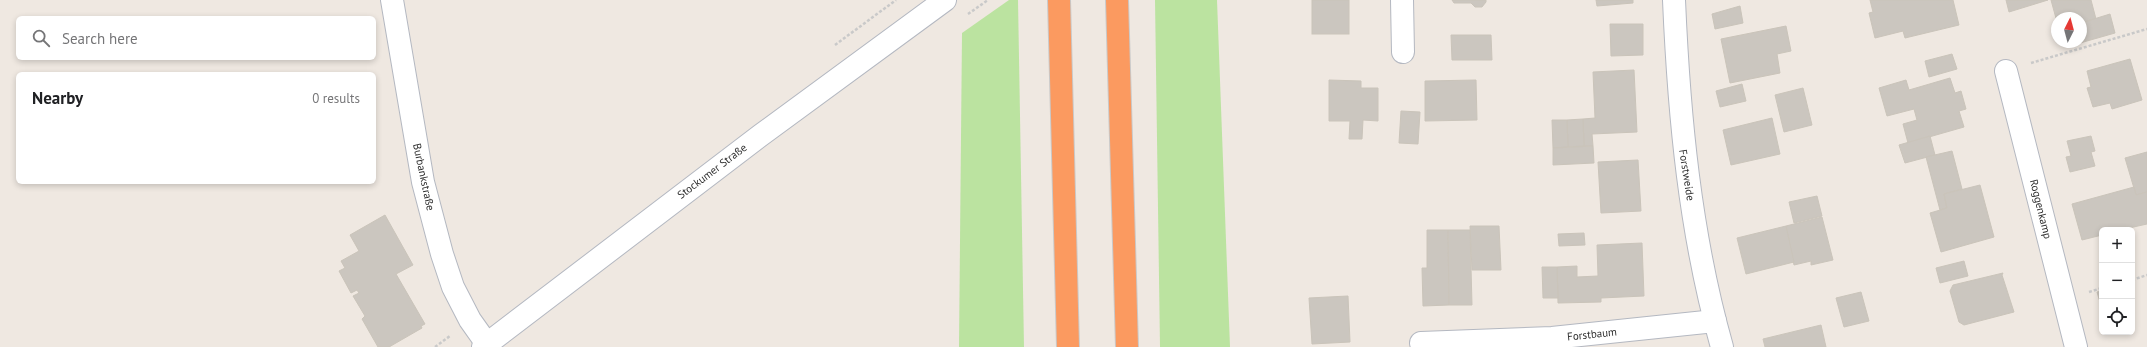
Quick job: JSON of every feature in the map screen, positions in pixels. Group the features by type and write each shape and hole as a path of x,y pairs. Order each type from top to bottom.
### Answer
{"highway":[{"path":"1059,0 1068,347"},
{"path":"1116,0 1126,347"}],"street":[{"name":"Burbankstraße","path":"392,0 423,182 442,254 453,287 485,345"},
{"name":"Stockumer Straße","path":"485,345 760,135 945,0"},
{"path":"1402,0 1403,52"},
{"name":"Forstweide","path":"1674,0 1683,143 1696,234 1722,347"},
{"name":"Roggenkamp","path":"2006,71 2076,347"},
{"name":"Forstbaum","path":"1421,343 1552,338 1715,321"}],"path":[{"path":"2006,71 2147,29"},
{"path":"2135,279 2147,275"}],"green space":[{"path":"1009,0 1018,0 1024,347 959,347 962,33"},
{"path":"1155,0 1217,0 1230,347 1160,347"}],"building":[{"path":"1312,0 1349,0 1349,34 1312,34"},
{"path":"1452,0 1486,0 1486,2 1482,7 1475,7 1471,3 1454,3"},
{"path":"1596,0 1633,0 1633,3 1597,6"},
{"path":"1870,0 1953,0 1959,25 1905,38 1903,31 1875,38 1869,13 1873,12"},
{"path":"2006,0 2048,0 2009,12"},
{"path":"2051,0 2091,0 2096,19 2087,21 2087,12 2054,12"},
{"path":"1740,6 1743,23 1715,29 1712,14"},
{"path":"2110,14 2115,33 2087,41 2087,21"},
{"path":"1610,24 1643,24 1643,55 1611,56"},
{"path":"1786,26 1791,51 1777,54 1780,73 1730,83 1721,39"},
{"path":"1451,35 1491,35 1492,60 1452,60"},
{"path":"1952,54 1957,69 1929,77 1925,61"},
{"path":"2130,59 2142,100 2112,109 2110,103 2093,107 2087,88 2091,87 2087,71"},
{"path":"1634,70 1637,132 1592,134 1593,146 1584,146 1583,119 1595,118 1593,72"},
{"path":"1950,78 1955,93 1961,91 1966,109 1959,111 1964,127 1908,143 1903,124 1917,120 1914,109 1887,116 1879,88 1906,80 1909,90"},
{"path":"1329,80 1361,81 1361,88 1378,88 1378,121 1363,120 1362,139 1349,139 1350,121 1329,121"},
{"path":"1476,80 1477,120 1425,121 1425,81"},
{"path":"1742,84 1746,101 1720,107 1716,91"},
{"path":"1803,88 1812,125 1784,132 1775,95"},
{"path":"1401,111 1420,112 1418,144 1399,143"},
{"path":"1772,118 1780,154 1731,165 1723,130"},
{"path":"1583,119 1584,146 1568,147 1567,120"},
{"path":"1552,120 1567,120 1568,147 1553,148"},
{"path":"1930,136 1935,155 1905,163 1899,145"},
{"path":"2091,136 2095,151 2091,152 2095,166 2070,172 2066,157 2071,156 2067,141"},
{"path":"1593,146 1594,163 1553,165 1553,148"},
{"path":"1952,151 1962,189 1944,194 1947,208 1940,210 1926,157"},
{"path":"2147,152 2147,192 2136,195 2125,158"},
{"path":"1638,160 1641,211 1601,213 1598,162"},
{"path":"1980,185 1994,237 1941,252 1930,213 1947,208 1944,194"},
{"path":"2134,187 2136,195 2147,192 2147,224 2134,227 2099,227 2099,236 2082,240 2072,204"},
{"path":"1817,196 1822,216 1794,223 1789,202"},
{"path":"385,215 413,265 396,274 425,324 421,326 422,328 389,347 378,347 362,319 365,316 353,296 359,293 357,290 351,293 339,271 345,268 341,261 359,251 350,235"},
{"path":"1822,217 1833,260 1811,265 1811,261 1794,265 1786,226"},
{"path":"1470,226 1499,226 1501,270 1472,270"},
{"path":"1786,226 1794,262 1746,274 1737,238"},
{"path":"1427,230 1448,230 1449,305 1423,306 1422,268 1427,268"},
{"path":"1448,230 1470,230 1472,305 1449,305"},
{"path":"1584,233 1585,245 1559,246 1558,234"},
{"path":"1642,243 1644,296 1601,298 1601,302 1558,303 1557,267 1577,266 1577,277 1598,276 1597,245"},
{"path":"1964,261 1968,276 1940,283 1936,268"},
{"path":"1542,267 1557,267 1558,298 1543,298"},
{"path":"2003,273 2002,275 2014,312 1964,325 1959,322 1950,291 1953,285"},
{"path":"1861,292 1869,321 1844,327 1836,298"},
{"path":"1348,296 1350,342 1312,344 1309,298"},
{"path":"1821,325 1826,347 1765,347 1763,339"}]}
